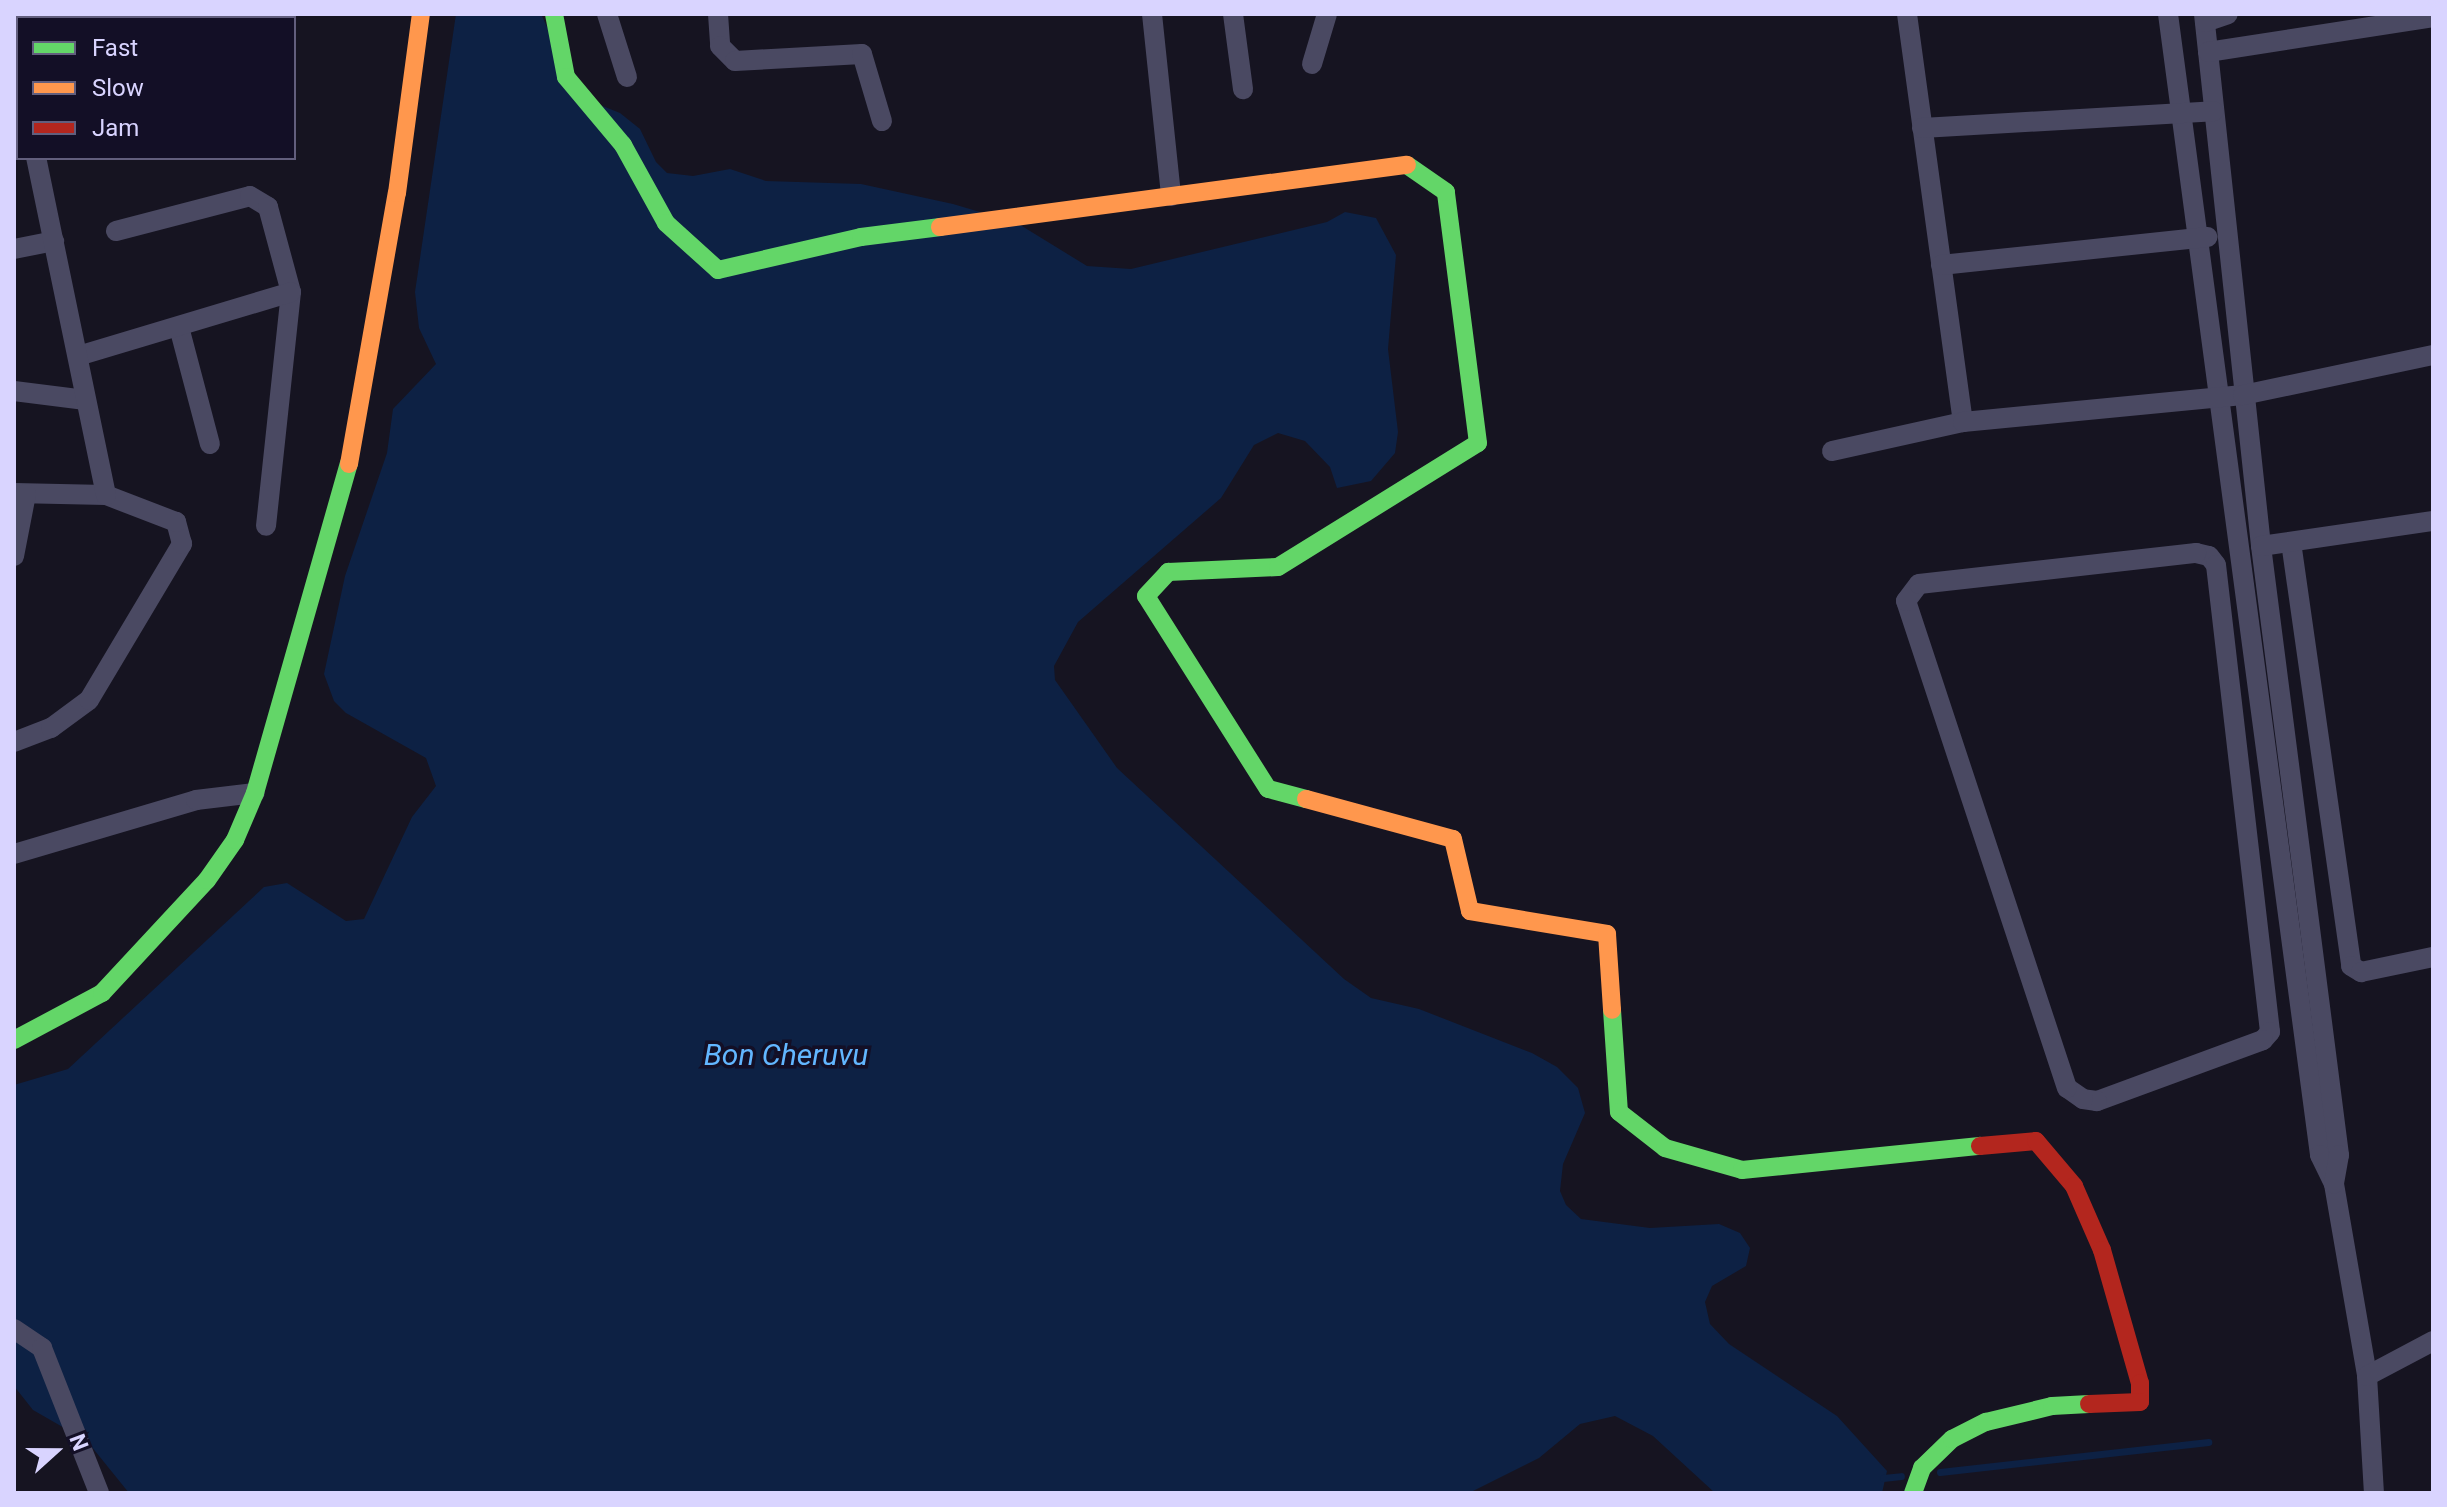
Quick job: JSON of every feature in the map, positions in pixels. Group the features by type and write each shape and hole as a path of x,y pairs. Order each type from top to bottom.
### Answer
{"street":[{"path":"14,1040 102,993 207,880 235,840 255,793 347,473 397,193 421,14"},
{"path":"554,14 566,77 623,145 666,223 718,270 861,237 1410,165 1446,192 1478,443 1278,567 1168,572 1146,596 1268,789 1453,839 1470,911 1607,934 1619,1112 1665,1148 1742,1170 2036,1141 2074,1186 2102,1250 2140,1383 2140,1402 2052,1406 1986,1422 1952,1439 1922,1468 1913,1493"},
{"path":"607,14 627,77"},
{"path":"718,14 720,46 735,61 862,54 882,121"},
{"path":"1152,14 1171,196"},
{"path":"1233,14 1243,89"},
{"path":"1312,64 1327,14"},
{"path":"1907,14 1963,422"},
{"path":"2168,14 2282,876 2317,1075"},
{"path":"2228,14 2204,18 2243,395 2320,994 2317,1075 2320,1155 2334,1184 2367,1376 2374,1493"},
{"path":"2208,52 2433,17"},
{"path":"1922,128 2214,111"},
{"path":"36,160 106,495"},
{"path":"116,231 258,196 268,207 291,292 266,526"},
{"path":"1941,265 2226,235"},
{"path":"14,249 54,241"},
{"path":"78,356 291,292"},
{"path":"179,327 210,444"},
{"path":"1832,451 1963,422 2219,399 2433,355"},
{"path":"14,391 85,400"},
{"path":"14,556 20,493 106,495 176,522 182,544 89,700 51,728 14,742"},
{"path":"2261,546 2433,521"},
{"path":"2291,542 2351,966"},
{"path":"2209,556 2216,565 2247,863 2254,900 2268,1036 2097,1101 2083,1099 2067,1088 1910,615 1909,592 1919,584 2209,556"},
{"path":"14,854 196,800 255,793"},
{"path":"2247,863 2282,876 2304,873"},
{"path":"2254,900 2282,876"},
{"path":"2311,915 2326,940 2345,936"},
{"path":"2320,994 2332,970 2351,966 2361,972 2433,957"},
{"path":"14,1329 42,1348 99,1493"},
{"path":"2367,1376 2433,1341"}],"water":[{"name":"Bon Cheruvu","path":"456,14 541,14 580,97 620,113 640,129 656,162 667,173 693,176 730,169 766,181 861,184 953,204 1017,223 1087,266 1131,269 1327,222 1345,212 1376,218 1396,255 1388,349 1398,432 1395,453 1371,481 1337,488 1330,467 1305,441 1278,433 1254,445 1221,498 1078,622 1054,666 1055,680 1117,768 1344,979 1371,998 1419,1009 1532,1053 1557,1067 1578,1088 1585,1113 1563,1164 1560,1191 1566,1205 1581,1219 1650,1228 1719,1224 1740,1233 1750,1248 1746,1266 1712,1286 1705,1302 1710,1324 1729,1344 1837,1416 1887,1471 1882,1493 1715,1493 1653,1436 1615,1416 1580,1424 1539,1458 1469,1493 129,1493 87,1441 33,1410 14,1386 14,1085 68,1069 264,887 287,883 346,921 364,919 412,817 436,786 426,758 346,713 334,701 324,674 345,576 387,453 393,409 436,364 419,328 415,292"}],"waterway":[{"path":"1940,1472 2208,1442"},
{"path":"1883,1478 1901,1476"}],"traffic: fast":[{"path":"554,14 566,77 623,145 666,223 718,270 861,237 940,227"},
{"path":"1306,799 1268,789 1146,596 1168,572 1278,567 1478,443 1446,192 1407,165"},
{"path":"14,1040 102,993 207,880 235,840 255,793 349,464"},
{"path":"1612,1010 1619,1112 1665,1148 1742,1170 1980,1146"},
{"path":"1913,1493 1922,1468 1952,1439 1986,1422 2052,1406 2089,1404"}],"traffic: slow":[{"path":"349,464 397,193 421,14"},
{"path":"940,227 1407,165"},
{"path":"1306,799 1453,839 1470,911 1607,934 1612,1010"}],"traffic: jam":[{"path":"1980,1146 2036,1141 2074,1186 2102,1250 2140,1383 2140,1402 2089,1404"}]}
